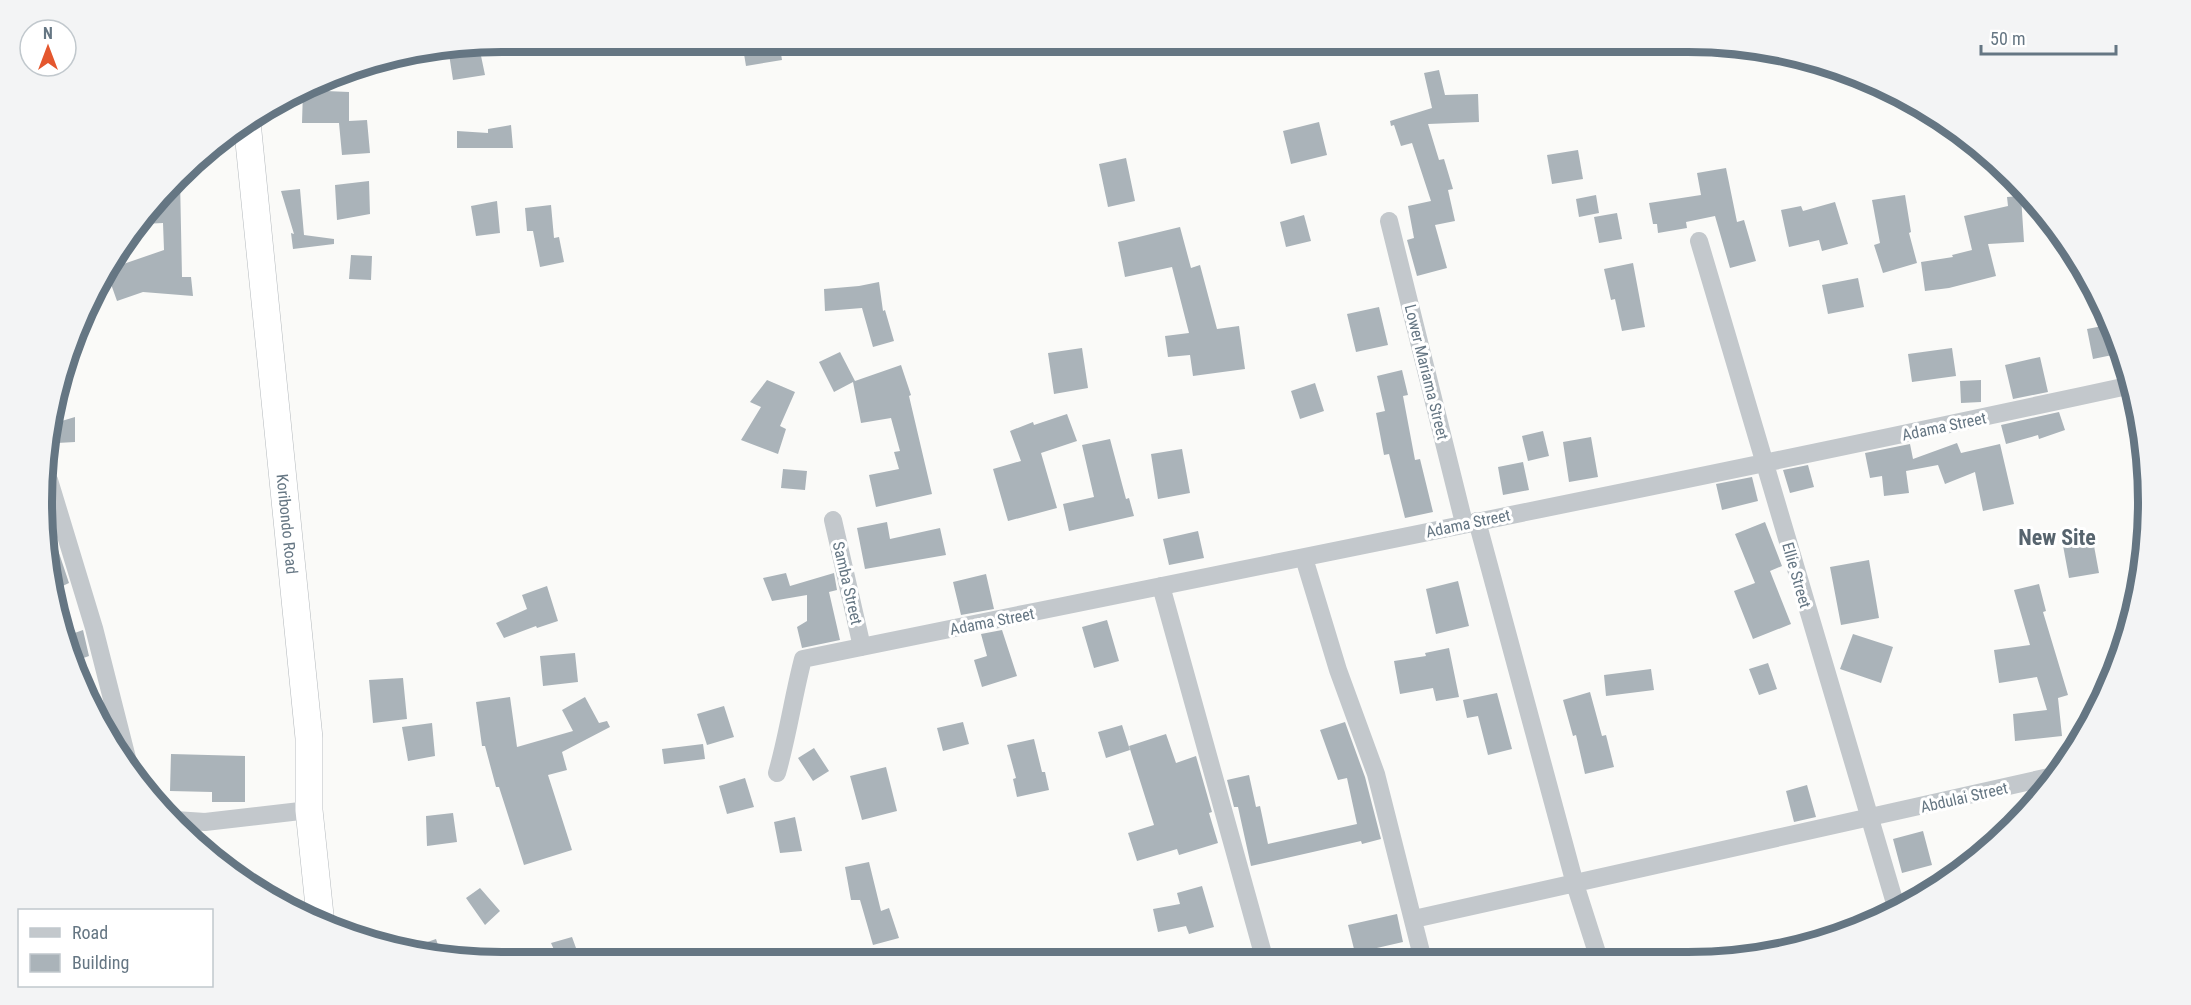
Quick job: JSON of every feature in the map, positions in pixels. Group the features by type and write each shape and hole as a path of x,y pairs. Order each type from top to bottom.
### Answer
{"highway":[{"name":"Koribondo Road","path":"244,134 309,738 309,810 320,913"}],"street":[{"name":"Lower Mariama Street","path":"1389,221 1470,522 1596,952"},
{"name":"Ellie Street","path":"1699,241 1895,902"},
{"name":"Adama Street","path":"777,773 788,734 792,699 803,659 1304,558 1470,522 1765,465 2123,387"},
{"path":"52,491 94,628 124,746"},
{"name":"Samba Street","path":"833,520 862,647"},
{"path":"1304,558 1338,670 1376,774 1421,952"},
{"path":"1161,586 1263,952"},
{"name":"Abdulai Street","path":"1414,919 2044,778"},
{"path":"184,821 205,822 309,810"}],"building":[{"path":"744,52 781,52 782,60 746,66"},
{"path":"480,53 485,75 453,80 449,55"},
{"path":"1439,70 1445,95 1478,94 1479,122 1428,124 1439,160 1444,159 1453,189 1448,190 1455,221 1435,225 1447,268 1417,276 1407,240 1414,238 1408,206 1431,201 1412,143 1401,146 1394,125 1391,126 1390,121 1432,108 1424,73"},
{"path":"321,91 349,92 349,121 367,120 370,153 342,155 339,123 302,123 303,99"},
{"path":"1319,122 1327,155 1291,164 1283,131"},
{"path":"511,125 513,148 457,148 457,131 488,133 488,129"},
{"path":"1578,150 1583,179 1552,184 1547,155"},
{"path":"1126,158 1135,201 1108,207 1099,164"},
{"path":"1726,168 1737,222 1744,220 1756,261 1730,268 1715,216 1686,222 1687,228 1658,233 1657,224 1653,224 1649,203 1701,195 1697,173"},
{"path":"369,181 370,214 337,220 335,185"},
{"path":"180,188 182,277 191,277 193,296 143,292 117,301 110,282 113,277 120,265 164,250 163,223 149,224"},
{"path":"300,189 304,235 334,239 334,244 293,249 291,233 294,234 281,191"},
{"path":"1596,195 1599,213 1579,217 1576,199"},
{"path":"1905,195 1911,232 1909,233 1917,263 1883,273 1874,245 1880,243 1872,200"},
{"path":"2018,196 2021,200 2024,242 1988,244 1996,276 1949,288 1925,291 1921,262 1953,257 1952,255 1972,250 1964,216 2008,206 2007,197"},
{"path":"497,201 500,233 476,236 471,206"},
{"path":"1835,202 1848,244 1822,251 1819,240 1789,247 1781,210 1801,206 1803,211"},
{"path":"551,205 554,238 559,237 564,262 540,267 533,231 527,231 525,208"},
{"path":"1617,213 1622,239 1599,243 1594,217"},
{"path":"1304,215 1311,241 1286,247 1280,222"},
{"path":"1180,227 1191,268 1200,265 1217,329 1239,326 1245,369 1193,376 1190,355 1168,357 1165,336 1189,333 1172,267 1125,277 1118,242"},
{"path":"351,255 372,256 371,280 349,279"},
{"path":"1633,263 1645,327 1622,331 1615,299 1611,300 1604,269"},
{"path":"1858,278 1864,307 1828,314 1822,285"},
{"path":"879,282 883,311 885,310 894,341 873,347 862,308 825,311 824,289"},
{"path":"1379,307 1388,345 1356,352 1347,314"},
{"path":"2102,326 2114,355 2093,359 2087,329"},
{"path":"1082,348 1088,388 1054,394 1048,353"},
{"path":"1952,348 1956,376 1912,382 1908,354"},
{"path":"840,352 855,381 901,365 911,395 909,396 932,494 876,507 869,475 899,469 894,452 900,451 891,418 861,423 853,382 834,392 819,362"},
{"path":"2040,357 2048,392 2013,399 2005,365"},
{"path":"1402,370 1408,395 1403,396 1415,460 1420,459 1433,512 1405,518 1389,454 1384,455 1376,413 1385,411 1377,376"},
{"path":"767,380 795,392 780,426 786,429 778,454 741,440 761,407 750,402"},
{"path":"1981,380 1981,402 1961,403 1960,381"},
{"path":"1315,383 1324,411 1300,419 1291,391"},
{"path":"2059,412 2065,430 2039,439 2038,435 2006,444 2001,425"},
{"path":"1067,414 1077,441 1041,453 1057,508 1008,521 993,469 1021,461 1010,431 1033,422 1034,425"},
{"path":"75,417 75,442 57,443 60,422"},
{"path":"1543,431 1549,456 1528,461 1522,436"},
{"path":"1591,437 1598,477 1569,482 1563,442"},
{"path":"1110,439 1126,499 1129,498 1134,516 1069,531 1063,504 1094,497 1082,445"},
{"path":"1957,443 1961,453 2000,444 2014,504 1983,511 1975,472 1945,484 1938,465 1906,471 1909,493 1884,496 1882,476 1870,478 1865,453 1910,444 1913,459"},
{"path":"1182,449 1190,493 1158,499 1151,454"},
{"path":"1523,462 1529,490 1503,495 1498,467"},
{"path":"1808,465 1814,487 1790,493 1783,470"},
{"path":"783,469 807,471 805,490 781,488"},
{"path":"1752,477 1758,501 1722,510 1716,484"},
{"path":"887,522 890,539 940,528 946,555 865,569 857,528"},
{"path":"1765,522 1782,566 1770,571 1791,624 1753,639 1734,591 1755,583 1735,534"},
{"path":"1198,531 1204,558 1169,565 1163,539"},
{"path":"2092,535 2099,573 2069,578 2062,540"},
{"path":"57,547 69,583 60,587 56,561 55,548"},
{"path":"1869,560 1879,618 1841,625 1830,567"},
{"path":"786,573 790,586 834,573 837,590 829,592 840,640 802,648 797,627 807,621 807,595 772,601 763,578"},
{"path":"986,574 994,609 961,615 953,582"},
{"path":"1458,581 1469,626 1436,634 1426,589"},
{"path":"2039,584 2046,611 2043,612 2068,695 2058,698 2062,736 2015,741 2013,714 2047,710 2037,677 1999,683 1994,650 2030,645 2014,590"},
{"path":"547,586 558,621 537,628 536,626 504,638 496,623 527,609 522,595"},
{"path":"1107,620 1119,661 1094,668 1082,627"},
{"path":"83,630 89,656 81,659 72,634"},
{"path":"1002,630 1017,676 982,687 974,660 987,656 981,634"},
{"path":"1853,634 1893,647 1881,683 1840,669"},
{"path":"1449,648 1459,697 1436,701 1433,688 1400,694 1394,661 1426,656 1425,653"},
{"path":"575,653 578,682 543,686 540,656"},
{"path":"1768,663 1777,689 1759,695 1749,669"},
{"path":"1651,669 1654,690 1606,696 1604,675"},
{"path":"403,678 407,719 373,723 369,680"},
{"path":"1590,692 1602,736 1606,735 1614,767 1585,774 1576,735 1573,736 1563,700"},
{"path":"1497,693 1512,749 1488,755 1478,716 1467,718 1463,700"},
{"path":"510,697 517,747 573,731 562,710 585,697 599,723 607,721 610,727 562,752 567,770 548,775 572,850 524,865 499,787 496,787 485,746 482,746 476,702"},
{"path":"724,706 734,737 707,745 697,714"},
{"path":"963,722 969,744 943,751 937,728"},
{"path":"1345,722 1365,777 1381,839 1362,844 1361,841 1251,866 1238,807 1234,807 1227,780 1249,775 1256,807 1260,806 1268,844 1357,824 1347,778 1338,780 1320,730"},
{"path":"432,723 435,756 408,761 402,727"},
{"path":"1122,725 1130,750 1106,758 1098,732"},
{"path":"1166,734 1176,763 1196,756 1218,843 1179,855 1177,849 1137,861 1128,833 1154,825 1129,746"},
{"path":"1034,739 1049,790 1017,797 1013,779 1016,778 1007,745"},
{"path":"703,744 705,759 664,764 662,749"},
{"path":"814,748 829,771 813,781 798,758"},
{"path":"171,754 245,756 245,802 212,802 212,792 170,791"},
{"path":"886,767 897,811 862,820 850,776"},
{"path":"745,778 754,807 727,814 719,786"},
{"path":"1807,785 1816,817 1794,822 1786,791"},
{"path":"453,813 457,842 427,846 426,816"},
{"path":"795,817 802,851 780,853 774,822"},
{"path":"1923,831 1932,865 1902,873 1893,839"},
{"path":"869,862 881,911 889,908 899,938 873,945 860,900 851,900 845,867"},
{"path":"1202,886 1214,927 1189,934 1186,926 1158,932 1153,909 1180,904 1177,893"},
{"path":"480,888 500,911 485,925 466,898"},
{"path":"1397,914 1403,942 1355,952 1348,925"},
{"path":"572,937 577,952 555,952 551,943"},
{"path":"436,939 439,948 419,945"}],"district":[{"name":"New Site","path":"2057,537"}]}
